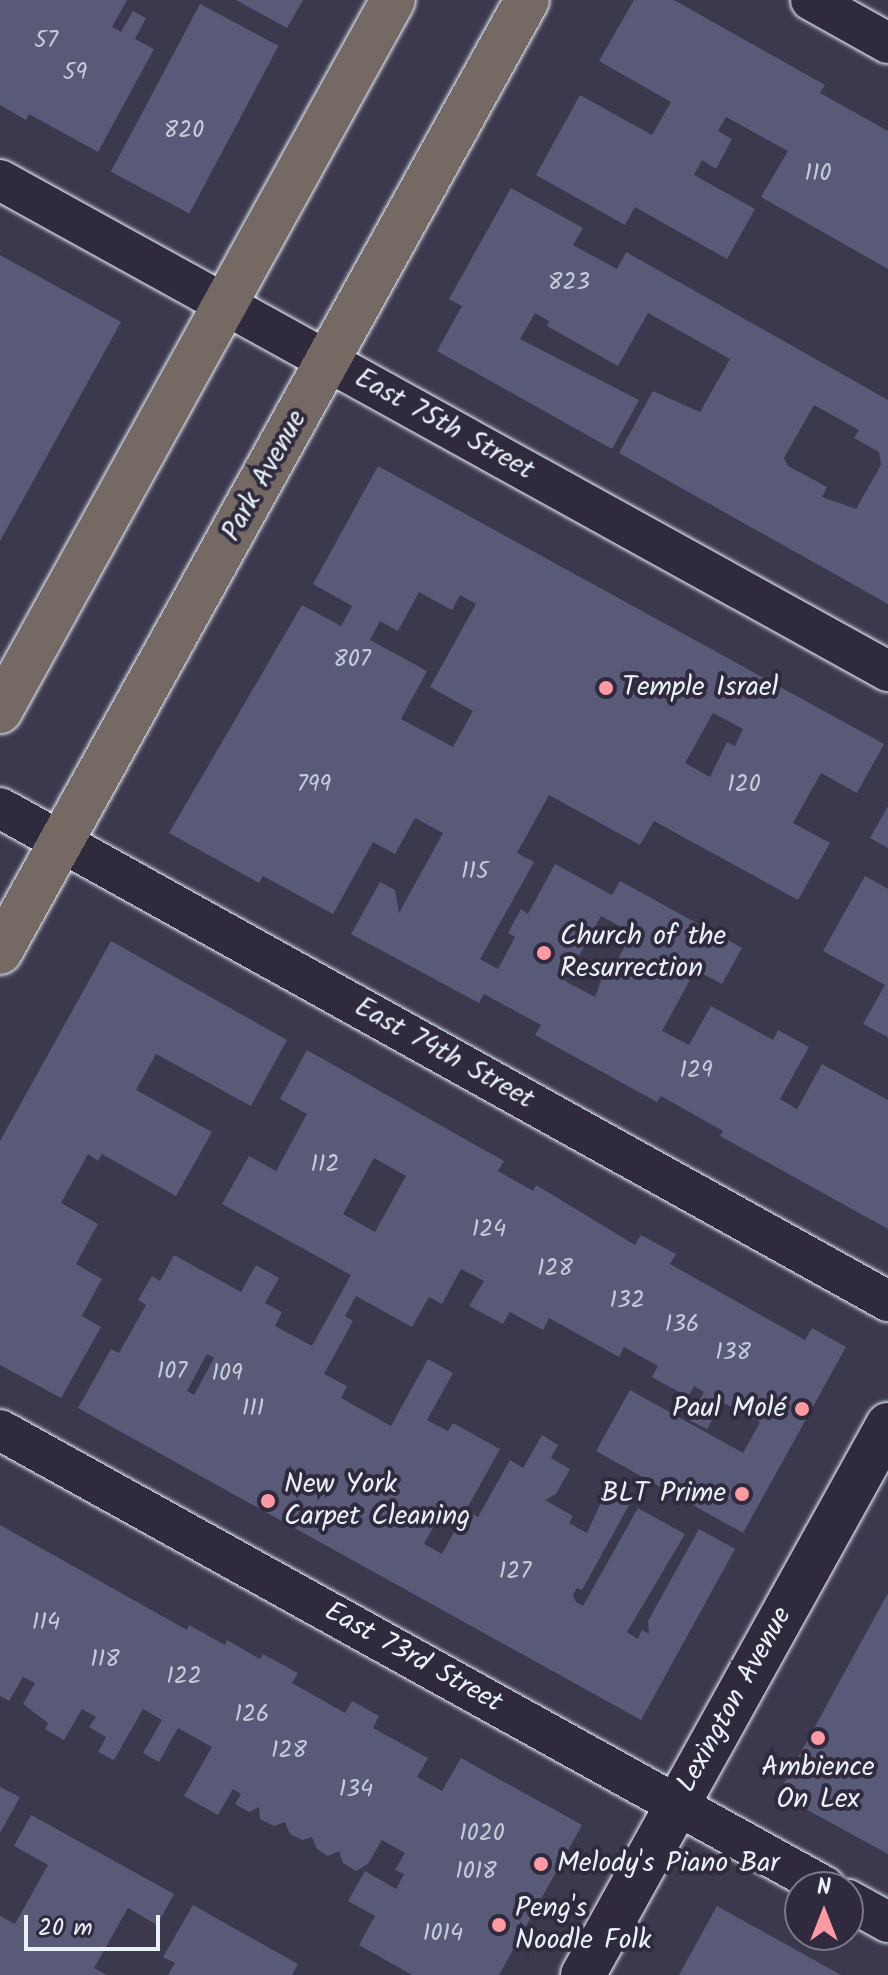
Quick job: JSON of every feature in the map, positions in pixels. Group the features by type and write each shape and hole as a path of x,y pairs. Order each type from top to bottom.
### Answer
{"main road":[{"path":"0,711 393,0"},
{"name":"Park Avenue","path":"0,952 527,0"},
{"name":"Lexington Avenue","path":"583,1975 888,1425"}],"street":[{"path":"811,0 888,43"},
{"name":"East 75th Street","path":"0,180 888,671"},
{"name":"East 74th Street","path":"0,808 888,1301"},
{"name":"East 73rd Street","path":"0,1430 796,1871"},
{"path":"864,1909 888,1922"}],"building":[{"path":"0,0 127,0 112,27 121,32 133,11 146,18 135,39 154,49 98,152 29,114 26,120 0,105"},
{"path":"236,0 303,0 287,28"},
{"path":"634,0 674,0 825,85 820,93 888,131 888,269 761,197 788,151 726,117 718,131 732,139 716,169 702,160 694,175 755,209 727,259 635,207 625,225 536,175 580,95 652,135 671,102 599,61"},
{"path":"200,4 279,46 189,214 111,172"},
{"path":"511,188 583,228 573,245 617,269 626,252 888,400 888,604 619,453 653,391 700,412 730,359 648,313 618,366 547,326 549,321 535,313 520,339 639,400 612,449 437,351 462,306 449,299","holes":["814,405 859,430 854,438 879,452 881,465 856,509 822,497 827,487 788,466 784,458"]},
{"path":"0,255 121,322 0,541"},
{"path":"378,466 884,744 857,793 821,773 793,823 830,843 798,900 654,821 640,845 549,795 517,853 534,862 480,959 498,969 515,937 508,933 521,909 528,914 555,864 612,895 620,881 742,948 722,984 705,975 691,978 662,1031 689,1045 711,1006 773,1040 778,1030 809,1047 780,1099 797,1109 822,1064 888,1100 888,1229 720,1136 723,1131 661,1096 657,1102 535,1035 541,1025 484,994 479,1003 351,934 380,882 395,890 399,913 443,833 415,818 395,854 373,842 333,914 263,876 259,883 169,833 302,605 341,626 352,606 313,584","holes":["419,592 452,610 460,595 476,604 430,687 473,711 453,747 401,719 427,671 370,640 380,621 398,631","713,713 743,729 735,746 727,742 710,777 685,763","601,916 632,933 616,963 609,959 595,997 565,981"]},
{"path":"888,806 888,848 870,838"},
{"path":"865,876 888,889 888,1037 863,1024 885,985 823,951"},
{"path":"111,941 287,1040 251,1106 156,1054 136,1090 212,1132 176,1196 102,1154 98,1161 88,1154 61,1203 98,1224 76,1264 102,1279 82,1316 101,1327 61,1398 0,1365 0,1141"},
{"path":"307,1050 504,1161 498,1171 533,1191 536,1185 635,1245 641,1235 676,1254 670,1264 805,1340 812,1328 846,1347 743,1533 596,1451 630,1390 743,1453 760,1422 722,1402 707,1429 689,1420 704,1392 694,1386 688,1397 652,1377 658,1366 624,1347 619,1357 549,1318 543,1330 510,1312 503,1324 469,1306 484,1281 461,1269 442,1304 429,1297 412,1327 356,1296 345,1316 353,1321 324,1374 347,1386 341,1398 391,1426 428,1359 453,1373 427,1420 448,1431 453,1423 500,1449 466,1510 478,1517 510,1460 523,1468 542,1435 558,1445 551,1458 570,1469 556,1494 545,1500 573,1516 569,1523 587,1533 609,1485 633,1498 582,1590 577,1588 573,1595 576,1602 583,1606 638,1508 685,1534 627,1632 638,1639 642,1630 649,1634 648,1621 699,1529 735,1549 641,1720 78,1408 111,1349 119,1353 146,1305 138,1300 152,1276 160,1281 174,1255 241,1292 256,1265 279,1278 265,1303 282,1312 275,1326 312,1346 351,1275 222,1204 249,1156 276,1171 307,1114 280,1099","holes":["374,1158 406,1176 375,1232 343,1214","207,1354 214,1358 194,1395 187,1391","442,1511 460,1521 442,1554 424,1544"]},
{"path":"0,1525 187,1630 189,1625 225,1645 227,1640 260,1659 263,1654 298,1673 292,1683 345,1713 352,1701 379,1716 373,1728 428,1758 417,1777 442,1791 461,1758 582,1825 499,1975 412,1975 359,1945 375,1916 348,1901 365,1871 396,1889 404,1874 395,1870 405,1853 382,1840 368,1864 356,1871 343,1863 339,1851 328,1856 317,1849 312,1837 302,1840 290,1834 285,1822 274,1826 260,1819 259,1807 249,1812 235,1804 241,1794 233,1789 218,1815 184,1796 212,1747 178,1728 159,1762 143,1753 162,1720 143,1709 114,1760 98,1752 106,1737 89,1727 96,1717 82,1709 64,1740 45,1729 48,1723 23,1704 35,1683 23,1677 9,1701 0,1696"},
{"path":"888,1593 888,1854 778,1794"},
{"path":"0,1787 20,1797 0,1833"},
{"path":"31,1815 174,1894 157,1925 128,1908 94,1968 107,1975 0,1975 0,1916 15,1924 48,1865 14,1846"},
{"path":"193,1905 298,1964 292,1975 168,1975 175,1963 163,1957"},
{"path":"717,1906 784,1943 784,1951 798,1951 841,1975 679,1975"}],"place":[{"name":"Temple Israel","path":"606,688"},
{"name":"Church of the Resurrection","path":"544,953"},
{"name":"Paul Molé","path":"802,1409"},
{"name":"BLT Prime","path":"742,1494"},
{"name":"New York Carpet Cleaning","path":"268,1501"},
{"name":"Ambience On Lex","path":"818,1738"},
{"name":"Melody's Piano Bar","path":"541,1864"},
{"name":"Peng's Noodle Folk","path":"499,1925"}]}
